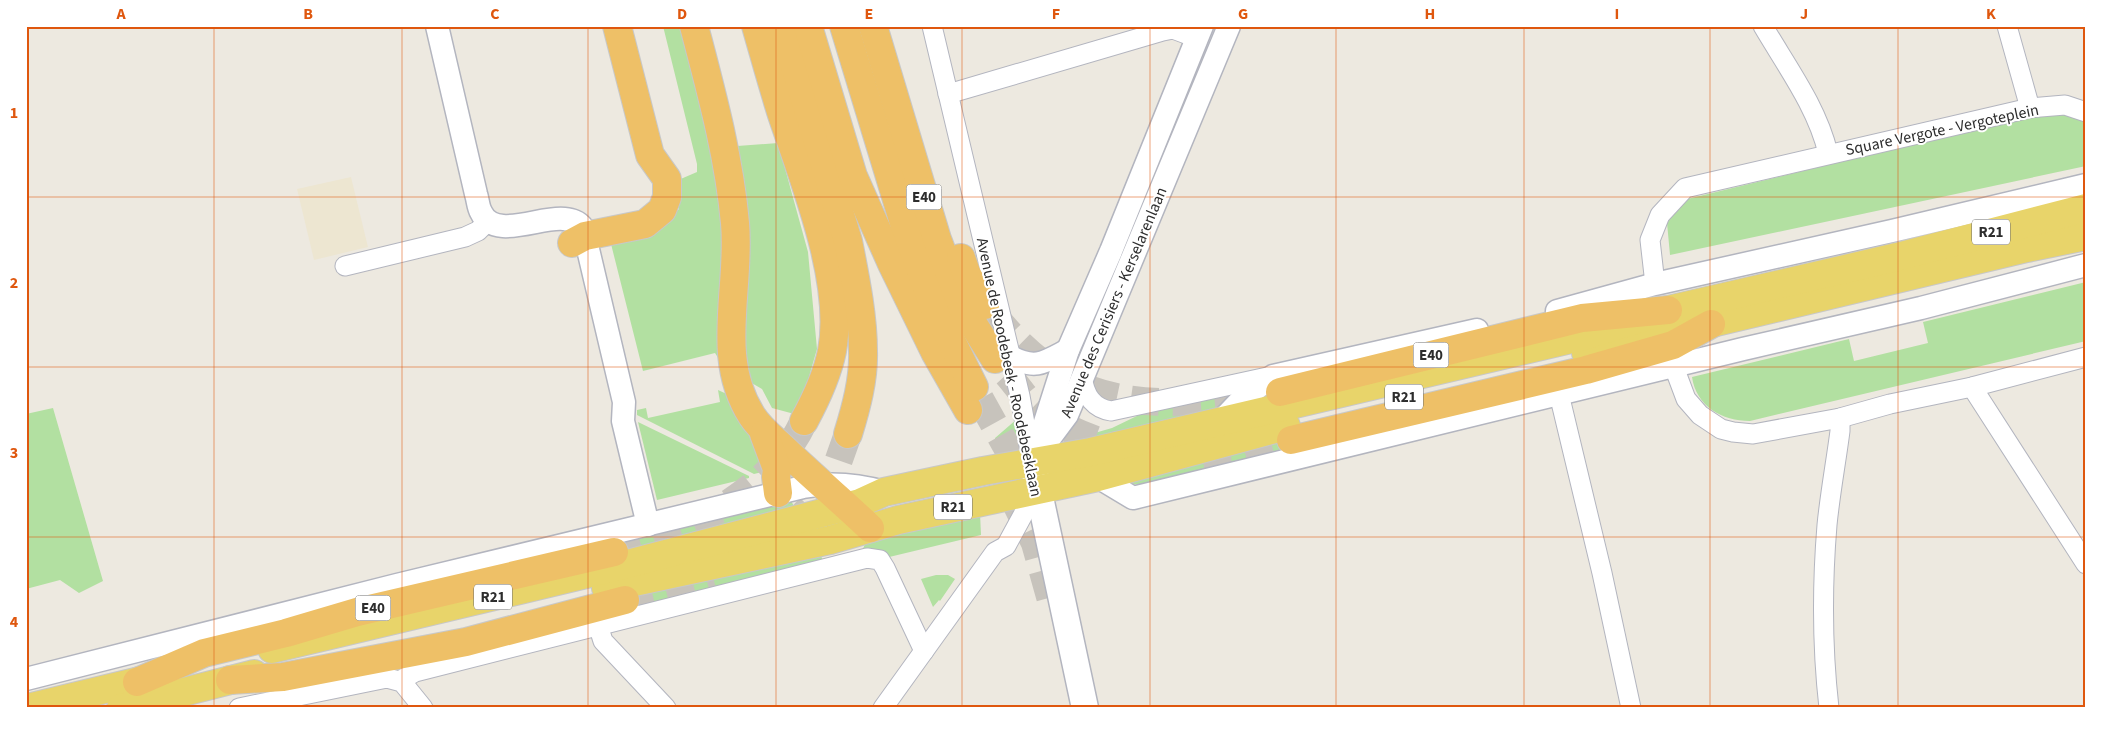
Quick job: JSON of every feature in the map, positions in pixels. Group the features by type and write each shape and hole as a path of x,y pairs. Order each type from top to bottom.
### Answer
{"highway":[{"path":"578,240 644,224 662,210 667,197 667,179 650,155 617,26"},
{"path":"694,26 721,132 732,192 735,225 735,259 731,346 736,383 752,417 762,428 870,528"},
{"path":"756,26 782,116 806,185 826,256 832,289 834,318 832,350 824,380 804,421"},
{"name":"E40","path":"808,26 854,176 892,264 934,352 974,405 933,304 904,223 844,26"},
{"name":"E40","path":"873,26 937,239 963,308 1003,358"},
{"name":"E40","path":"891,26 953,239 967,275 985,305"},
{"path":"786,36 848,241 855,278 863,357 855,411 848,434"},
{"name":"E40","path":"1277,384 1582,318 1668,310"},
{"path":"1291,440 1586,370 1673,345 1711,324"},
{"path":"762,428 777,469 778,493"},
{"name":"E40","path":"137,682 204,653 286,633 357,612 614,552"},
{"path":"230,680 283,677 466,642 625,600"}],"main road":[{"name":"R21","path":"27,708 616,567 860,503 884,492 1091,452 1584,336 1668,310 1887,259 2086,208"},
{"name":"R21","path":"121,708 282,665 576,595 830,540 906,518 1098,476 1263,431 2027,248 2086,236"},
{"name":"Avenue de Roodebeek - Roodebeeklaan","path":"1032,462 1085,708"}],"street":[{"path":"437,26 481,212 488,221 503,227 553,218 574,220 580,223 578,240 624,402 623,421 648,525"},
{"name":"Avenue de Roodebeek - Roodebeeklaan","path":"932,26 1003,358 1032,462"},
{"name":"Avenue des Cerisiers - Kerselarenlaan","path":"1032,462 1067,415 1229,26"},
{"path":"1763,26 1815,114 1828,153"},
{"path":"2007,26 2030,108"},
{"path":"948,94 1163,31 1173,29 1199,32"},
{"name":"Avenue des Cerisiers - Kerselarenlaan","path":"1032,462 1068,350 1199,32"},
{"path":"1177,89 1199,99"},
{"name":"Square Vergote - Vergoteplein","path":"1655,284 1650,240 1660,215 1685,188 1828,153 2030,108 2065,105 2086,112"},
{"path":"1082,377 1085,390 1094,405 1101,410 1111,411 1277,384 1574,307 1655,284 1892,232 2086,185"},
{"path":"345,266 465,237 478,231 488,221"},
{"path":"1098,476 1133,498 1921,308 2086,265"},
{"path":"1003,358 1036,365 1043,364 1068,350"},
{"path":"1674,367 1681,390 1689,404 1707,421 1721,429 1753,434 1840,418 1890,404 1972,387 2086,357"},
{"path":"1221,421 1242,399 1277,384"},
{"path":"1972,387 2086,564"},
{"path":"1559,394 1602,573 1631,708"},
{"path":"1829,708 1824,647 1823,590 1827,524 1840,431 1840,418"},
{"path":"26,679 397,585 778,493 821,484 846,483 884,492"},
{"path":"883,708 995,552 1006,546 1037,489"},
{"path":"239,708 401,677 868,558 880,560 924,651"},
{"path":"598,626 602,641 666,708"},
{"path":"401,677 423,708"}],"shaded area":[{"path":"351,177 368,247 314,260 297,189"}],"green space":[{"path":"663,26 689,26 724,147 778,143 808,252 817,349 798,415 772,408 762,389 724,367 715,353 643,371 610,240 657,232 679,209 676,181 697,172 697,164"},
{"path":"2057,109 2086,118 2086,166 1670,255 1667,223 1683,200"},
{"path":"2086,282 2086,341 1750,421 1720,415 1705,404 1694,387 1692,377 1849,339 1854,361 1928,343 1923,322"},
{"path":"1241,389 1221,411 1090,439 1091,434 1112,428 1141,414"},
{"path":"718,390 731,396 770,470 754,474 637,415 637,410 646,408 648,418 720,402"},
{"path":"53,408 103,581 79,593 60,580 26,589 26,414"},
{"path":"1017,419 1018,439 1014,447 995,455 995,438"},
{"path":"638,422 749,476 749,478 657,500"},
{"path":"1290,434 1293,448 1139,485 1129,483 1128,479"},
{"path":"789,497 796,510 615,558 610,540"},
{"path":"980,513 981,535 885,558 861,553 866,542"},
{"path":"818,551 826,565 650,608 648,602 627,607 640,589"},
{"path":"936,575 948,575 955,579 940,601 933,607 921,579"}],"tunnel":[{"path":"992,313 1022,346 1052,370 1082,387 1114,397 1148,401 1183,402 1264,394"},
{"path":"1007,374 1029,401 1047,416 1080,434 1125,450"},
{"path":"980,399 1028,485"},
{"path":"614,552 696,522 737,498 775,464 796,437 804,421"},
{"path":"791,528 820,497 831,482 848,434"},
{"path":"1203,456 1243,453 1291,440"},
{"path":"1011,493 1035,543 1051,600"},
{"path":"625,600 713,577"}]}
